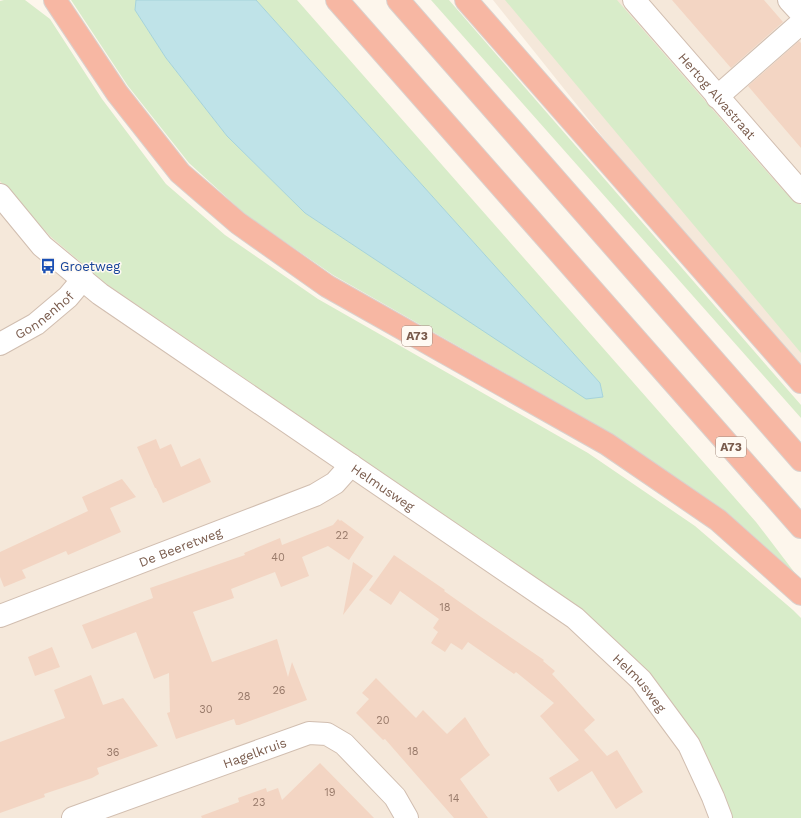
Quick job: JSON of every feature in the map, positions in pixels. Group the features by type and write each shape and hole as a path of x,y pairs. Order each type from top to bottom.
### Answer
{"highway":[{"name":"A73","path":"55,0 117,93 180,173 238,223 328,286 607,444 718,520 801,594"},
{"name":"A73","path":"337,0 801,527"},
{"path":"398,0 801,460"},
{"path":"466,0 801,382"}],"street":[{"name":"Hertog Alvastraat","path":"634,0 801,192"},
{"path":"789,0 801,13"},
{"path":"717,96 801,23"},
{"name":"Helmusweg","path":"0,195 42,246 100,294 575,618 641,680 689,745 721,818"},
{"name":"Gonnenhof","path":"0,344 36,324 68,297 83,279"},
{"name":"De Beeretweg","path":"0,616 315,495 335,483 351,465"},
{"name":"Hagelkruis","path":"73,818 309,733 327,734 344,744 395,797 407,818"}],"shaded area":[{"path":"493,0 801,0 801,385"},
{"path":"0,96 584,572 801,818 0,818"}],"green space":[{"path":"25,0 50,19 102,99 166,184 225,235 318,299 588,453 695,526 801,618 801,818 731,818 648,675 599,625 554,590 105,283 50,236 0,181 0,1"},
{"path":"71,0 136,0 135,10 166,58 227,136 305,213 586,398 603,397 600,383 256,0 297,0 756,522 801,581 733,519 621,440 333,275 246,215 189,163 128,86"},
{"path":"431,0 449,0 801,405 801,418"},
{"path":"505,0 617,0 782,189 801,205 801,353"}],"water":[{"path":"136,0 256,0 600,383 603,397 586,399 305,213 227,136 166,58 135,10"}],"building":[{"path":"672,0 764,0 783,22 731,68"},
{"path":"799,41 801,43 801,148 748,86"},
{"path":"156,439 160,449 171,444 181,467 200,458 211,482 163,503 137,447"},
{"path":"122,479 136,497 110,508 121,532 68,555 66,551 22,570 26,578 4,587 0,577 0,552 88,511 82,497"},
{"path":"338,519 364,537 349,560 328,546 302,557 309,576 281,587 275,572 231,589 234,598 193,612 212,662 277,639 288,677 292,662 307,700 239,725 236,725 234,719 176,739 167,713 170,712 169,673 154,679 136,632 92,649 82,625 153,598 150,588 245,555 244,553 280,538 282,545 333,525"},
{"path":"394,555 544,660 543,661 555,671 552,674 595,720 584,730 607,756 617,750 643,792 616,809 592,771 558,792 549,778 579,760 540,716 554,703 516,672 514,674 468,642 462,650 451,643 445,652 431,643 438,632 433,628 439,619 400,591 391,605 369,590"},
{"path":"353,562 373,576 343,615"},
{"path":"52,647 60,667 35,676 28,657"},
{"path":"91,675 103,705 123,698 158,746 97,768 99,774 92,778 44,794 45,797 0,813 0,742 65,718 54,690"},
{"path":"376,678 416,718 423,710 447,734 465,717 490,755 460,779 488,818 454,818 385,739 383,740 356,713 369,699 362,693"},
{"path":"320,763 374,818 202,818 201,816 239,802 238,798 266,788 267,792 278,788 282,800"}],"place":[{"name":"Groetweg","path":"48,266"}]}
